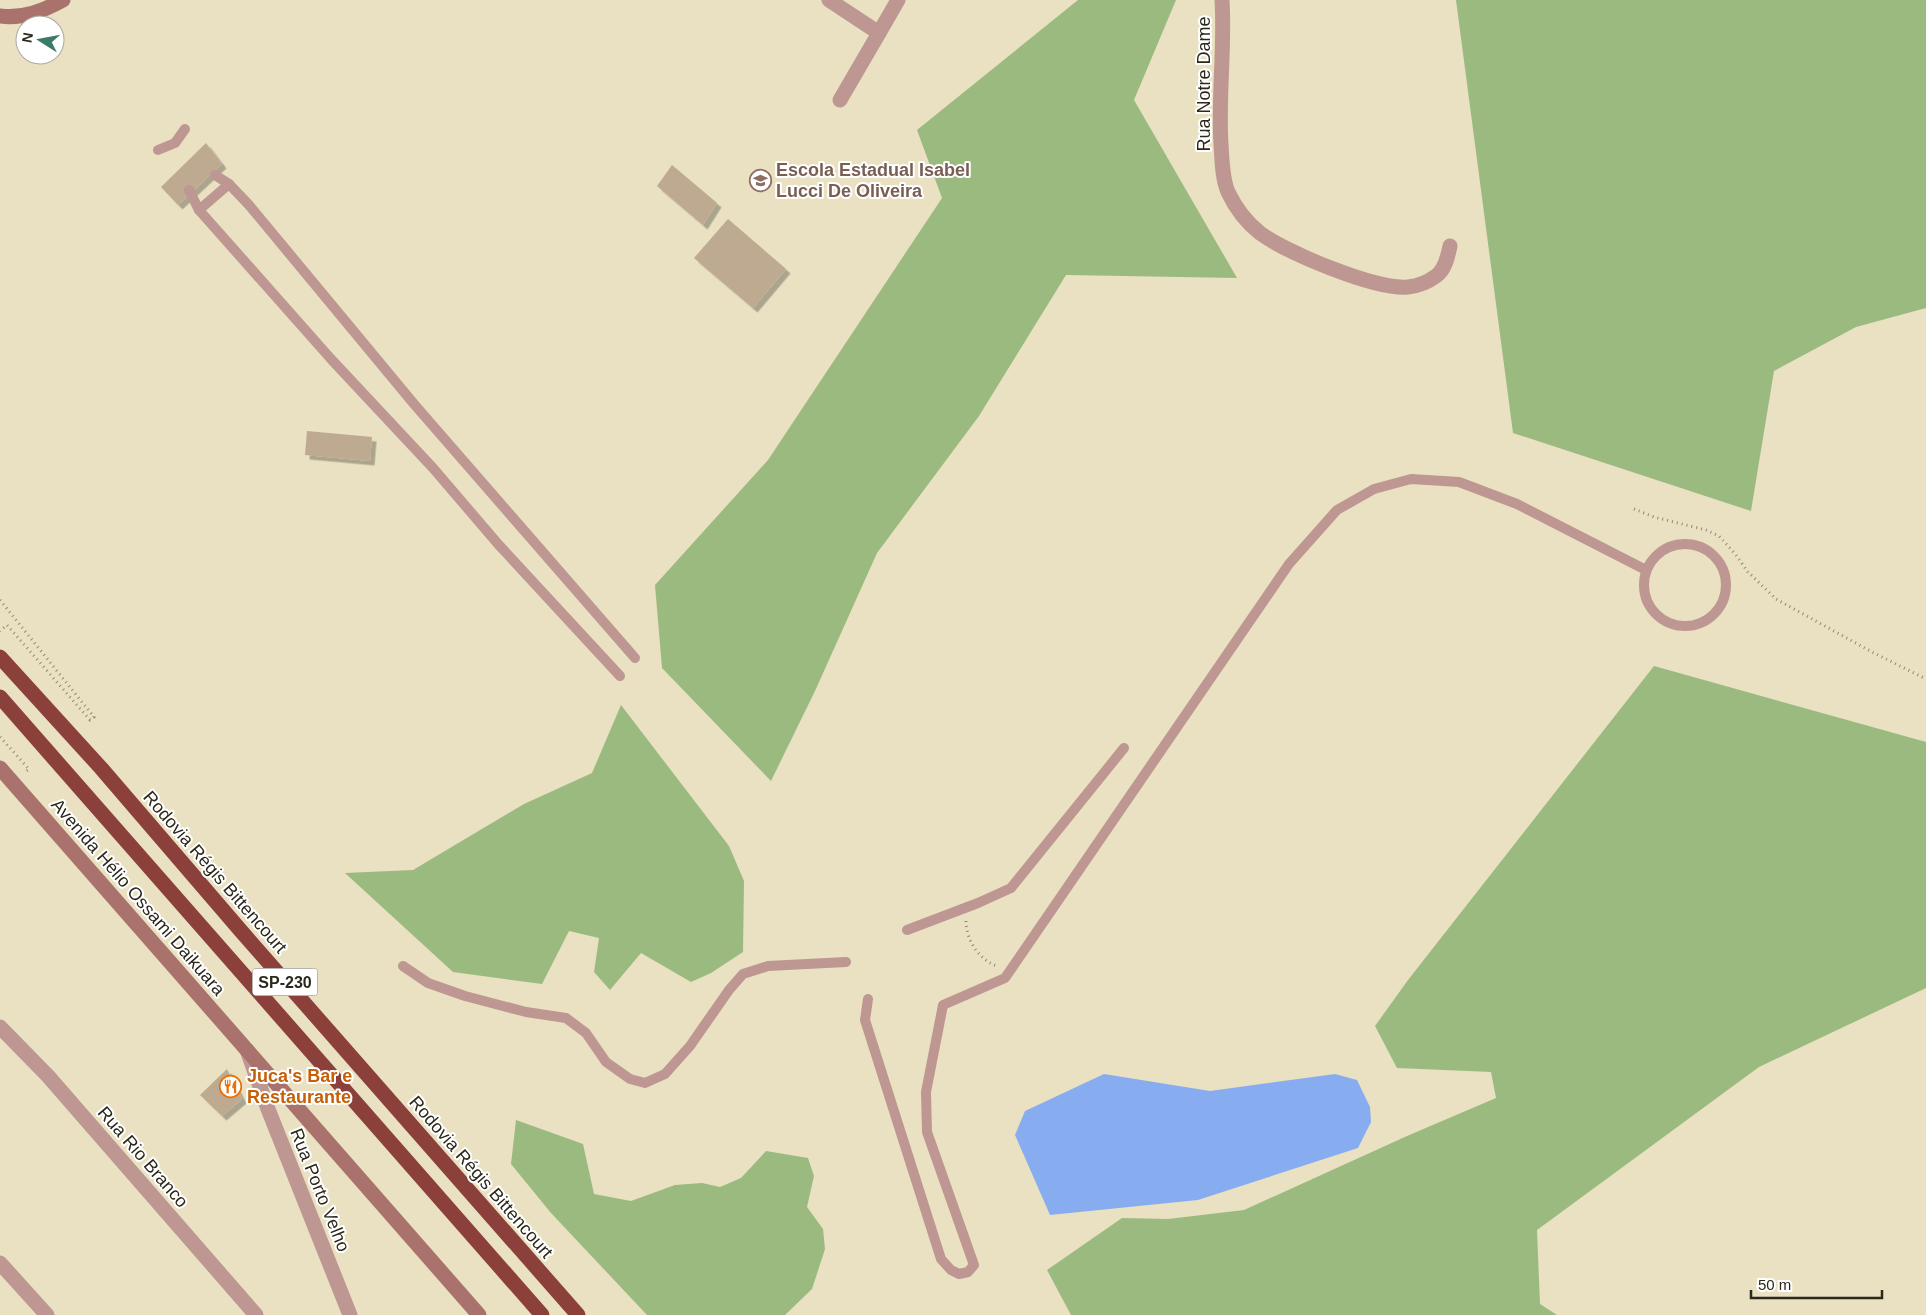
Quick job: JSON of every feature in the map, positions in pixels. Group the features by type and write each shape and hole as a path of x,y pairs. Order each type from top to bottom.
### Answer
{"highway":[{"name":"Rodovia Régis Bittencourt","path":"0,657 101,768 241,931 578,1315"},
{"name":"SP-230","path":"0,697 542,1315"}],"street":[{"path":"0,16 14,18 32,14 63,0"},
{"path":"829,0 879,32"},
{"path":"840,100 898,0"},
{"name":"Rua Notre Dame","path":"1222,0 1224,24 1219,110 1222,160 1227,190 1239,214 1261,234 1280,245 1334,269 1376,284 1408,287 1423,283 1438,275 1447,260 1450,246"},
{"name":"Avenida Hélio Ossami Daikuara","path":"0,768 478,1315"},
{"name":"Rua Rio Branco","path":"0,1027 48,1076 256,1315"},
{"name":"Rua Porto Velho","path":"247,1050 268,1109 350,1315"},
{"path":"0,1263 47,1315"}],"lane":[{"path":"158,150 175,143 185,129"},
{"path":"215,175 229,184 249,205 414,404 635,658"},
{"path":"199,210 229,184"},
{"path":"189,190 199,210 331,359 433,468 498,544 620,676"},
{"path":"868,999 865,1020 941,1259 950,1270 959,1274 968,1272 974,1265 927,1132 926,1092 943,1005 1005,978 1289,564 1337,510 1374,488 1411,478 1459,482 1517,504 1646,570"},
{"path":"1688,544 1707,550 1721,564 1726,583 1722,603 1709,619 1689,627 1668,624 1652,610 1644,591 1646,570 1653,558 1669,547 1688,544"},
{"path":"907,930 966,908 1011,888 1124,748"},
{"path":"403,966 428,983 465,996 526,1012 566,1018 586,1033 606,1062 630,1079 645,1083 665,1074 690,1046 729,990 743,974 768,966 846,962"}],"path":[{"path":"1634,509 1654,517 1706,530 1718,536 1736,555 1748,572 1776,599 1872,652 1926,678"},
{"path":"0,600 94,717 90,720 8,624 0,631"},
{"path":"0,737 29,769"},
{"path":"966,908 966,932 976,951 989,963 1010,971"}],"green space":[{"path":"1078,0 1176,0 1134,100 1237,278 1066,275 979,416 877,553 815,691 771,781 662,668 655,585 768,460 942,198 917,130"},
{"path":"1456,0 1926,0 1926,308 1856,327 1774,371 1751,511 1513,433"},
{"path":"1654,666 1926,742 1926,988 1759,1067 1537,1230 1540,1304 1557,1315 1071,1315 1047,1270 1122,1218 1168,1219 1244,1210 1496,1098 1491,1072 1397,1068 1375,1026 1408,980"},
{"path":"621,705 729,846 744,881 743,952 711,973 691,982 641,953 610,990 594,972 599,938 569,931 542,984 453,972 345,873 413,870 524,804 592,773"},
{"path":"516,1120 583,1144 594,1194 631,1201 675,1185 702,1183 720,1187 741,1178 766,1151 808,1158 814,1176 807,1207 823,1229 825,1249 812,1289 785,1315 647,1315 551,1213 511,1164"}],"water":[{"path":"1104,1074 1210,1091 1335,1074 1357,1080 1370,1107 1371,1122 1358,1148 1198,1200 1050,1215 1015,1135 1025,1111"}],"building":[{"path":"206,143 222,164 178,205 161,187"},
{"path":"672,165 717,203 703,225 657,186"},
{"path":"728,219 786,269 753,308 694,258"},
{"path":"307,431 372,437 370,461 305,455"},
{"path":"227,1069 242,1099 222,1116 200,1095"}],"place":[{"name":"Escola Estadual Isabel Lucci De Oliveira","path":"760,180"},
{"name":"Juca's Bar e Restaurante","path":"231,1086"}]}
